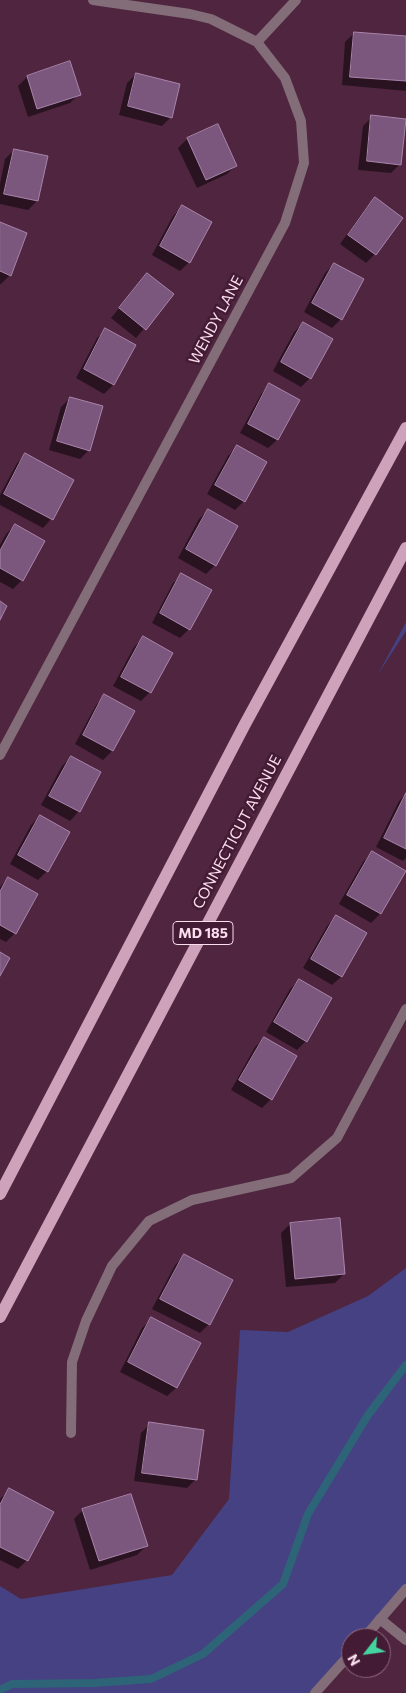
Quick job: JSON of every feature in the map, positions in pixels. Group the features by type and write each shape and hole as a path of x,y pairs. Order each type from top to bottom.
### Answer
{"main road":[{"path":"0,1194 244,726 406,428"},
{"name":"CONNECTICUT AVENUE","path":"0,1317 406,548"}],"street":[{"name":"WENDY LANE","path":"0,755 285,223 304,163 301,122 285,78 257,42 211,19 190,14 93,0"},
{"path":"257,42 296,0"},
{"path":"71,1433 72,1362 86,1322 112,1266 149,1221 192,1200 291,1178 337,1138 406,1009"},
{"path":"373,1628 406,1589"},
{"path":"380,1620 406,1640"},
{"path":"315,1693 341,1664"}],"shaded area":[{"path":"406,622 406,631 377,676"},
{"path":"406,1268 406,1589 373,1628 341,1628 341,1664 315,1693 0,1693 0,1586 21,1599 172,1575 229,1499 240,1330 288,1332 368,1296"}],"building":[{"path":"354,32 406,36 406,81 350,77"},
{"path":"70,61 81,95 37,109 27,76"},
{"path":"136,73 180,84 172,118 128,106"},
{"path":"371,115 406,119 401,165 367,161"},
{"path":"218,124 237,166 206,180 187,138"},
{"path":"14,149 48,156 38,201 4,194"},
{"path":"375,197 403,218 376,255 348,235"},
{"path":"182,205 212,222 190,263 160,246"},
{"path":"0,222 27,233 11,276 0,271"},
{"path":"334,263 364,279 342,320 312,303"},
{"path":"147,273 174,294 146,330 119,308"},
{"path":"303,322 333,339 311,379 281,362"},
{"path":"105,328 136,345 114,385 84,369"},
{"path":"269,383 300,400 278,440 248,424"},
{"path":"70,397 103,406 90,451 57,441"},
{"path":"237,445 267,462 245,502 215,485"},
{"path":"25,453 74,480 53,520 4,494"},
{"path":"208,509 238,526 216,566 186,549"},
{"path":"15,524 45,541 23,581 0,568 0,551"},
{"path":"181,573 212,590 190,630 160,613"},
{"path":"0,601 7,606 0,620"},
{"path":"143,636 173,653 151,693 121,677"},
{"path":"104,694 135,711 113,751 83,735"},
{"path":"71,756 101,772 80,812 49,796"},
{"path":"406,793 406,849 384,838"},
{"path":"40,815 70,832 48,872 18,855"},
{"path":"372,851 406,871 381,914 347,895"},
{"path":"8,877 38,894 16,934 0,925 0,892"},
{"path":"336,915 367,933 342,977 311,959"},
{"path":"0,952 10,958 0,976"},
{"path":"299,979 332,998 307,1042 274,1022"},
{"path":"264,1037 297,1056 272,1100 239,1080"},
{"path":"340,1218 345,1274 295,1279 290,1223"},
{"path":"184,1254 233,1280 210,1325 160,1299"},
{"path":"151,1317 201,1343 177,1388 128,1362"},
{"path":"149,1422 204,1430 197,1480 142,1473"},
{"path":"9,1488 54,1512 28,1561 0,1547 0,1505"},
{"path":"131,1494 148,1546 99,1561 82,1509"}],"waterway":[{"path":"0,1690 12,1684 94,1683 151,1679 203,1654 283,1584 308,1514 368,1415 406,1365"}]}
